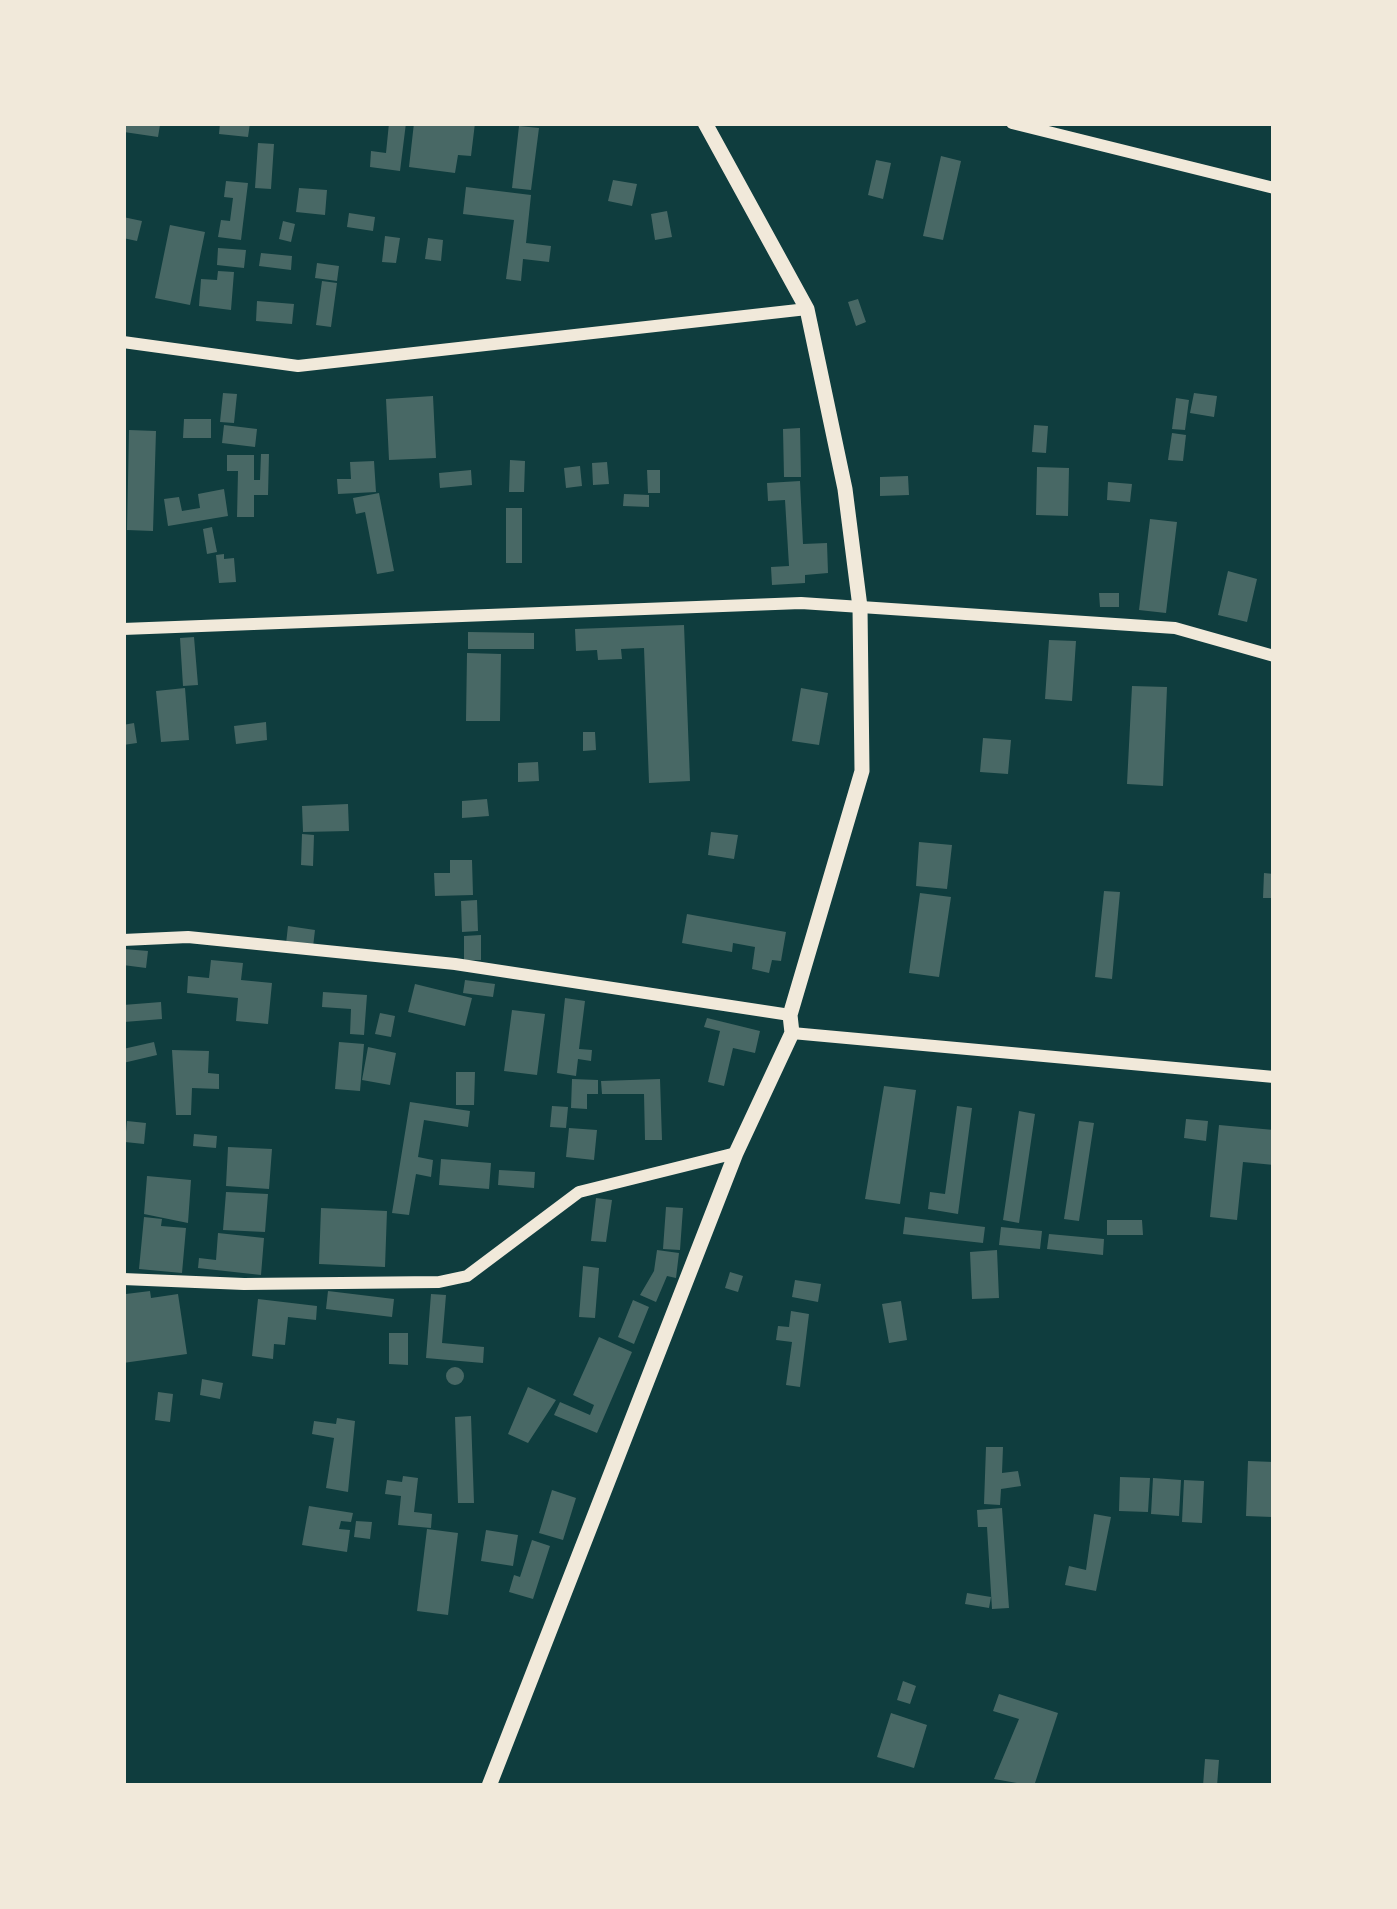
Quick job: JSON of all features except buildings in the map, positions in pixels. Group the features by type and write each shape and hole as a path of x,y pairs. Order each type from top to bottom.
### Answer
{"street":[{"path":"489,1786 736,1154 793,1034 790,1015 862,771 860,607 845,489 807,309 706,123"},
{"path":"1012,123 1274,188"},
{"path":"123,342 298,366 807,309"},
{"path":"123,629 801,603 1174,628 1274,656"},
{"path":"123,940 188,938 455,964 790,1015"},
{"path":"793,1034 1274,1077"},
{"path":"123,1279 244,1284 439,1282 467,1276 579,1192 736,1154"}]}
